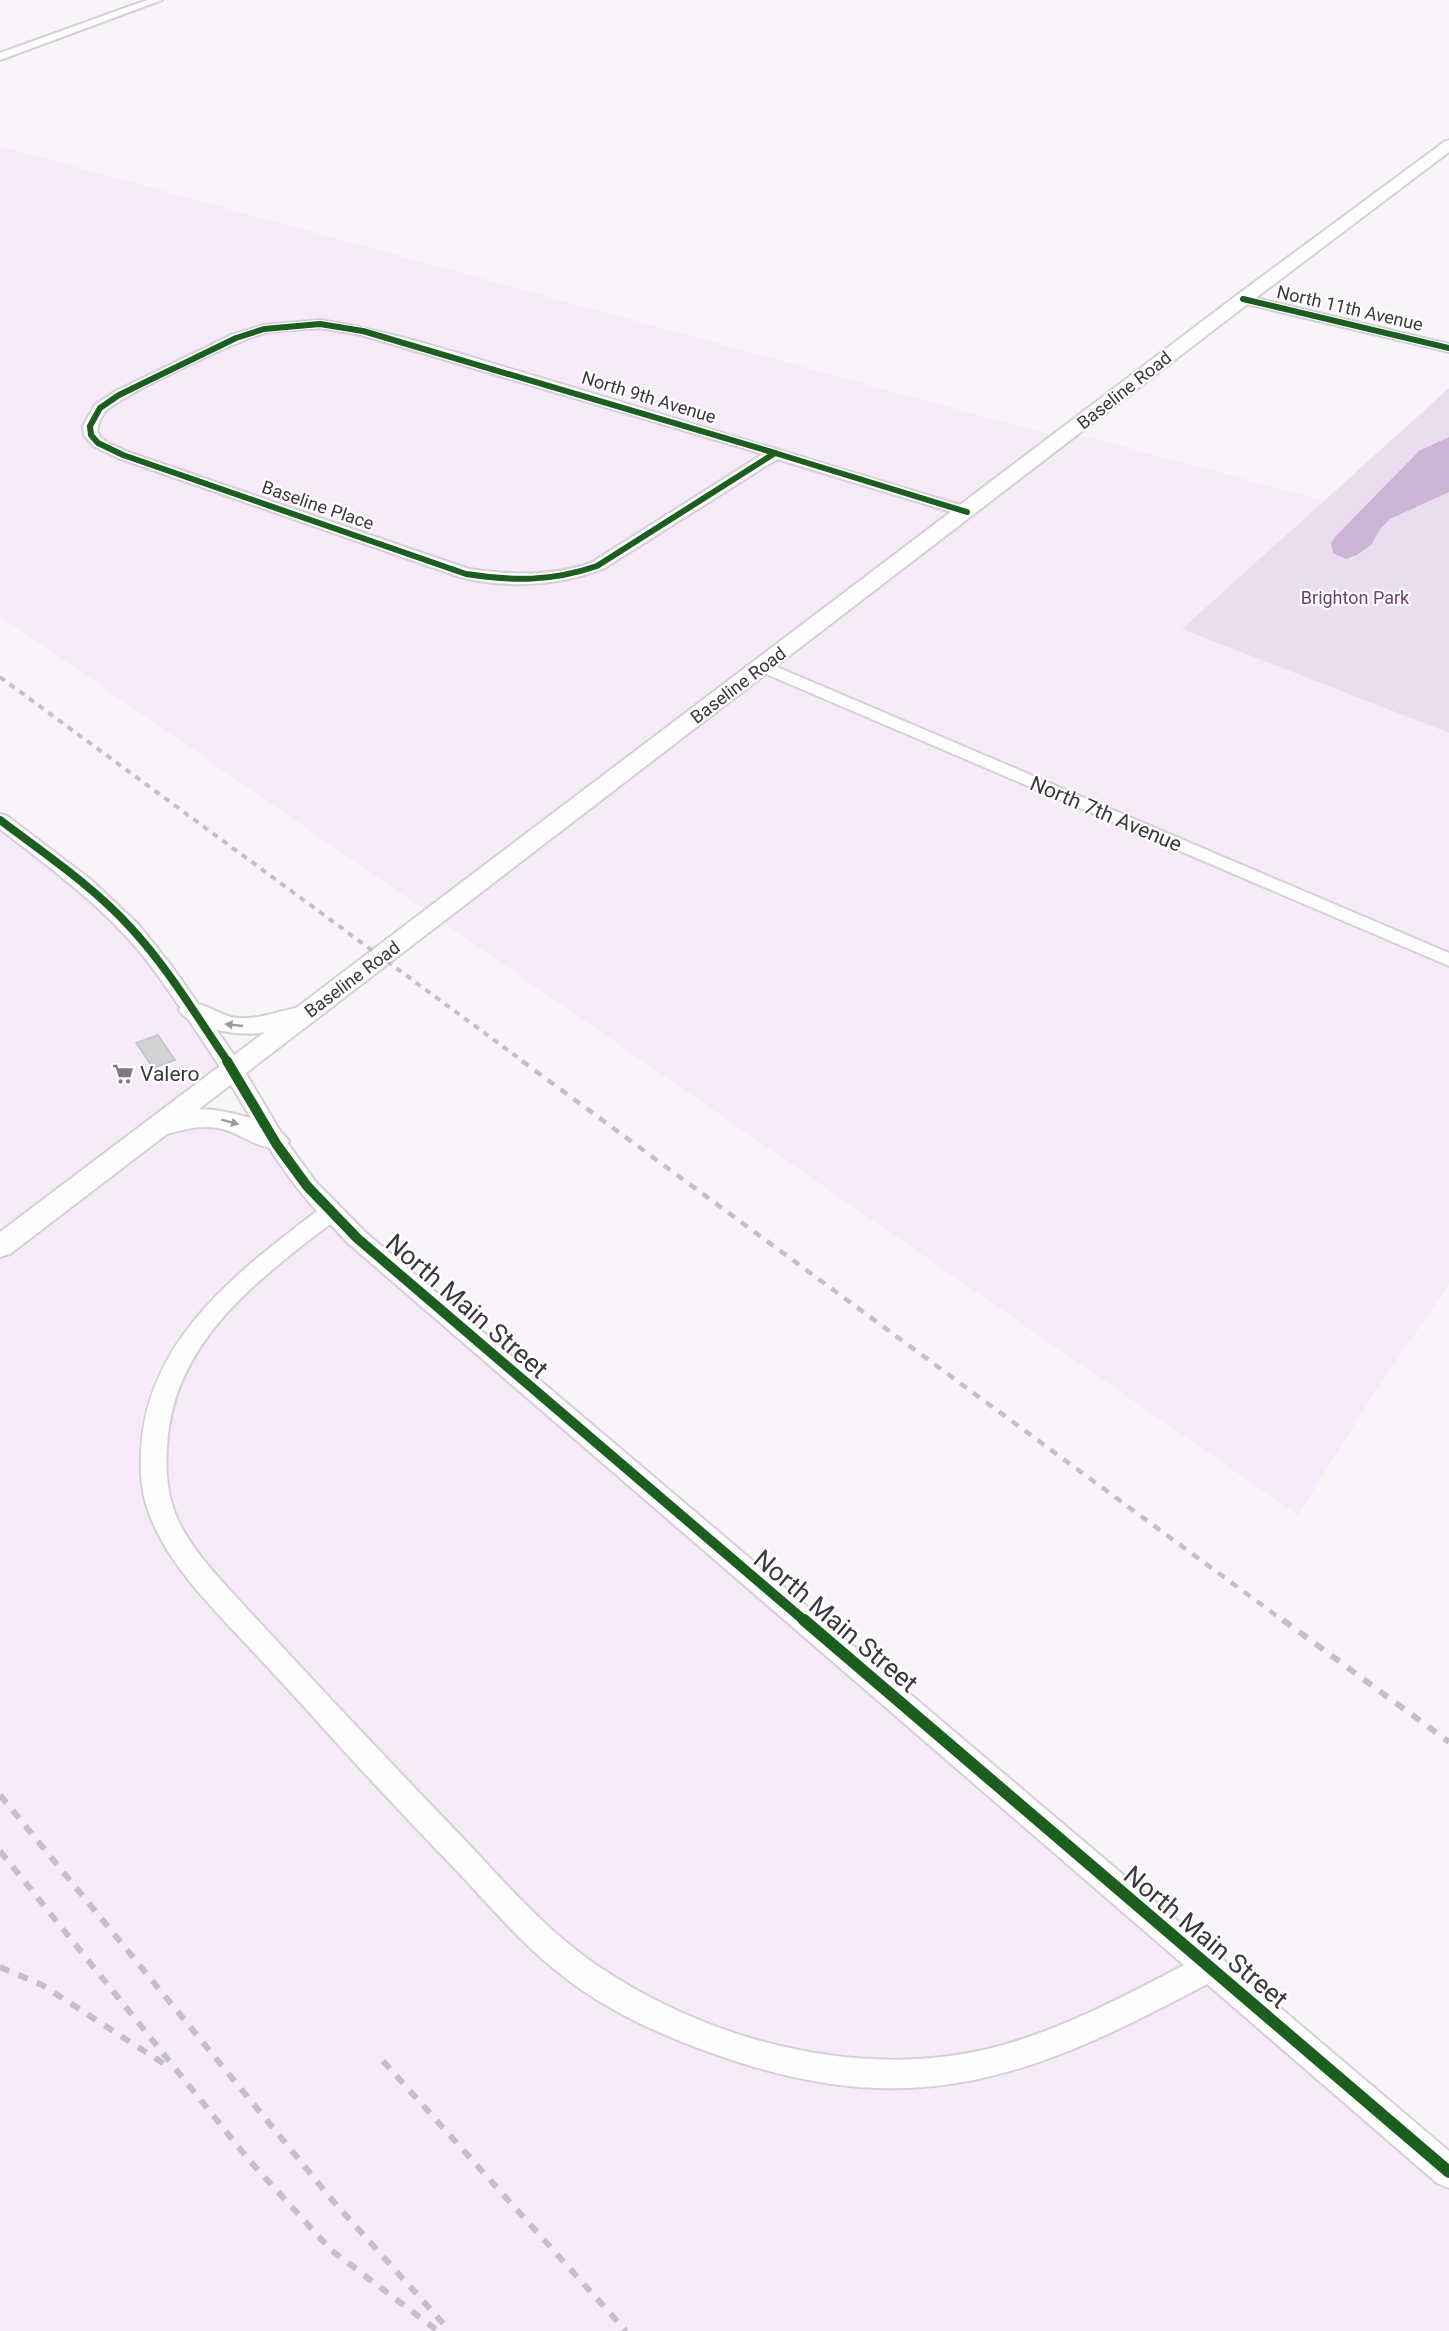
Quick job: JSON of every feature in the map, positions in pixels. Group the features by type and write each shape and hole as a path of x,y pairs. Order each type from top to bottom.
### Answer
{"main road":[{"name":"Baseline Road","path":"0,1247 967,512 1243,299 1449,145"},
{"path":"192,1010 228,1025 254,1026 277,1022 311,1010"},
{"path":"153,1130 187,1118 205,1118 231,1121 274,1141"}],"street":[{"path":"0,57 157,0"},
{"name":"North 11th Avenue","path":"1243,299 1449,348"},
{"name":"North 9th Avenue","path":"320,324 363,331 967,512"},
{"name":"Baseline Place","path":"320,324 284,325 264,329 214,348 119,395 100,408 92,418 91,435 98,443 123,455 466,574 509,580 549,579 597,566 776,453"},
{"name":"North 7th Avenue","path":"763,666 1449,960"},
{"name":"North Main Street","path":"0,820 83,883 115,912 163,968 233,1070 274,1141 308,1186 331,1212 396,1273 1449,2172"},
{"path":"331,1212 251,1274 221,1301 189,1341 167,1381 156,1428 154,1463 157,1495 165,1522 186,1557 342,1732 547,1946 591,1979 650,2012 700,2034 788,2061 838,2071 884,2075 928,2074 969,2069 1013,2058 1101,2025 1209,1967"}],"shaded area":[{"path":"0,146 1062,438 1070,432 1324,501 1183,629 1449,733 1449,1284 1375,1392 1298,1515 0,616"},
{"path":"1449,437 1449,492 1390,519 1380,529 1371,545 1357,555 1346,559 1333,553 1331,543 1336,536 1419,451"},
{"path":"0,820 115,912 233,1070 187,1118 275,1141 307,1186 1449,2172 1449,2331 0,2331"}],"green space":[{"name":"Brighton Park","path":"1449,388 1449,733 1182,629"}],"building":[{"name":"Valero","path":"158,1035 175,1060 153,1068 136,1043"}],"railway":[{"path":"0,677 524,1062"},
{"path":"522,1061 1285,1622"},
{"path":"1283,1620 1449,1742"},
{"path":"0,1795 333,2201 450,2331"},
{"path":"0,1851 249,2160 331,2250 438,2331"},
{"path":"0,1967 42,1985 169,2067"},
{"path":"383,2061 626,2331"}],"cycle path":[{"path":"1243,299 1449,348"},
{"path":"776,453 597,566 577,573 537,580 509,580 466,574 123,455 98,443 91,435 90,426 100,408 119,395 236,338 264,329 320,324 363,331 439,353 665,420 741,443 816,466 967,512"},
{"path":"0,820 83,883 131,928 163,968 233,1070 277,1145 307,1186 357,1238 1449,2172"}],"place":[{"name":"Valero","path":"123,1074"}]}
